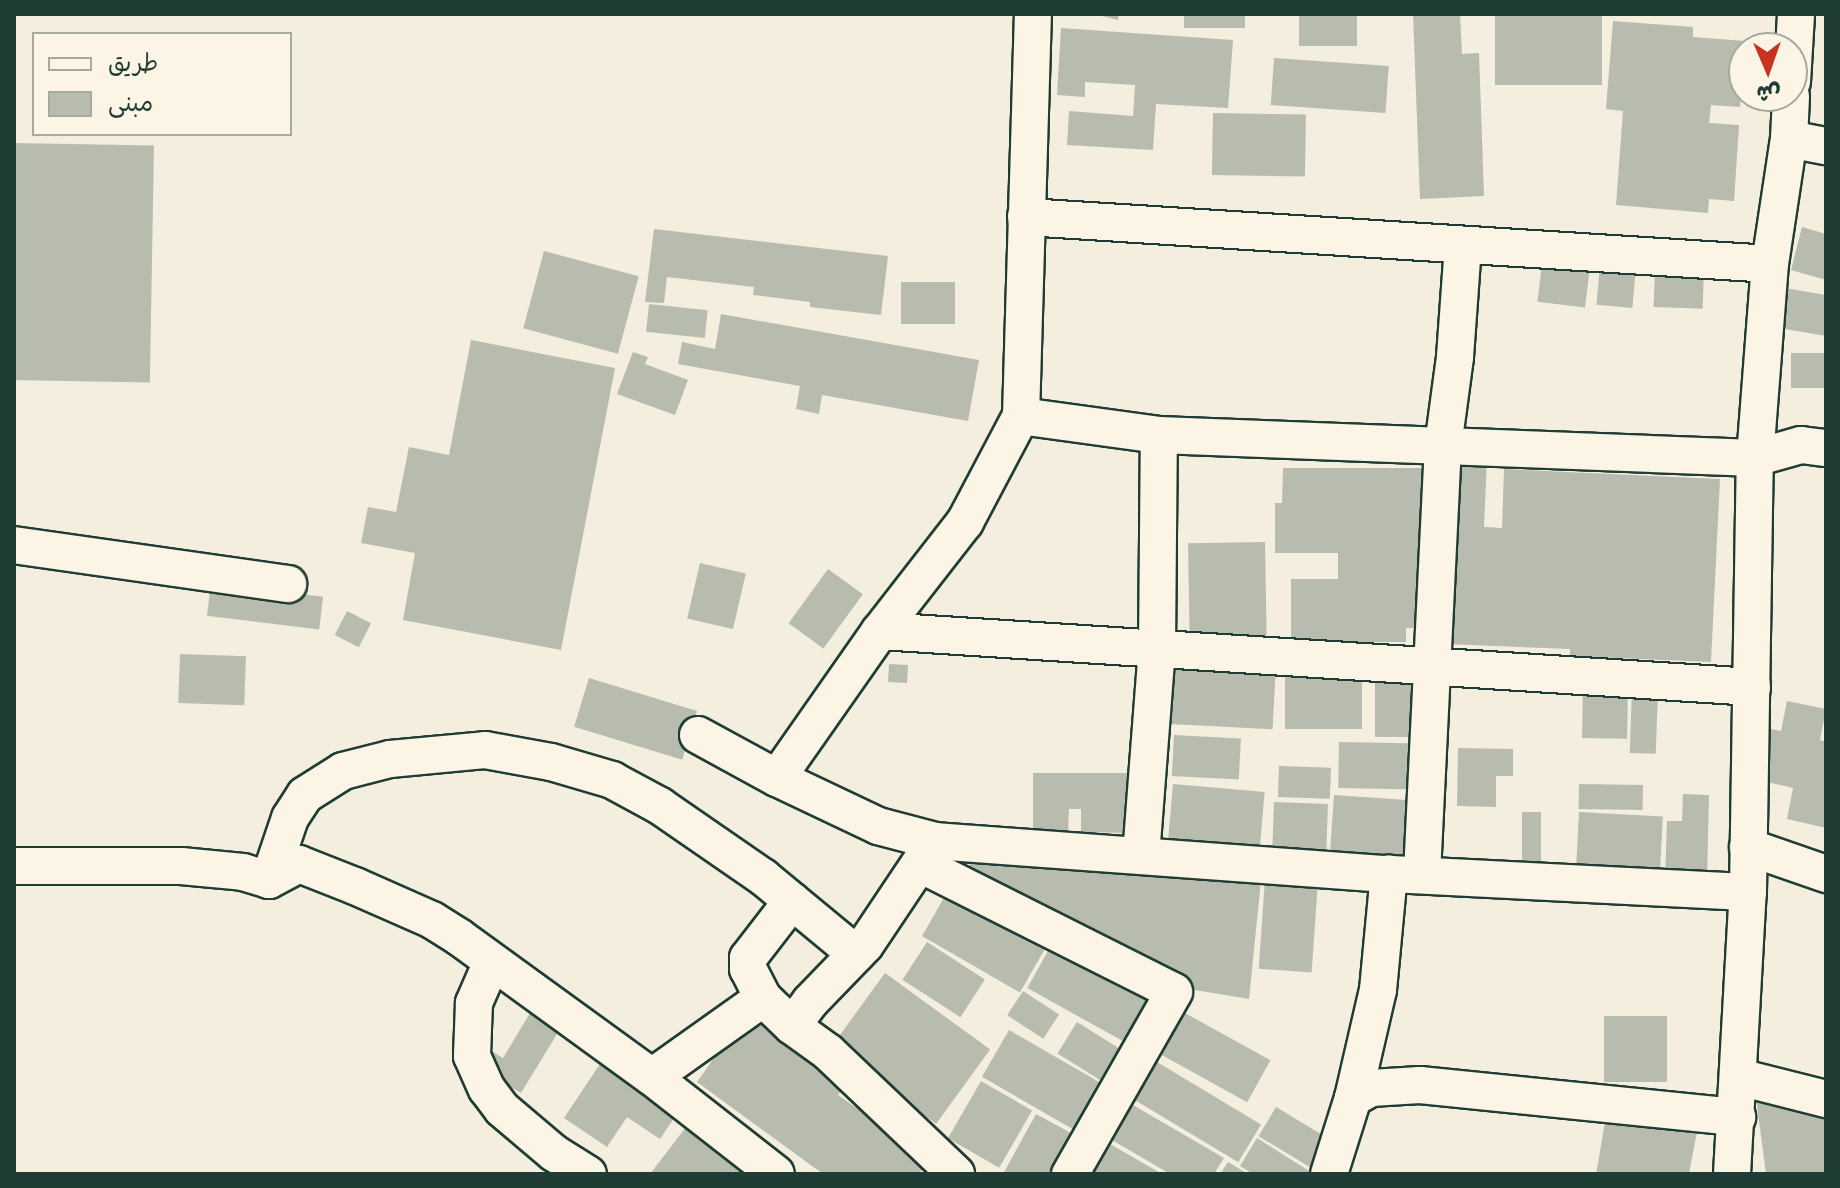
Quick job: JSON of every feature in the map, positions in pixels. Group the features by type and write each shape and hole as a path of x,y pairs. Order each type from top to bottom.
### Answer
{"street":[{"path":"777,778 880,631 965,522 1021,416 1033,14"},
{"path":"1732,1174 1748,892 1755,458 1770,264 1790,112"},
{"path":"1789,139 1826,146"},
{"path":"1026,217 1770,264"},
{"path":"1329,1174 1353,1098 1406,874 1433,667 1443,446 1455,357 1463,245"},
{"path":"1021,416 1159,435 1755,458 1801,445 1826,448"},
{"path":"1141,856 1157,650 1159,435"},
{"path":"14,545 288,584"},
{"path":"880,631 1752,687"},
{"path":"698,735 927,852 1174,992 1070,1174"},
{"path":"269,880 290,818 305,795 343,771 390,759 485,750 551,762 612,780 660,806 792,901 856,954"},
{"path":"1748,847 1826,874"},
{"path":"927,852 1141,856 1748,892"},
{"path":"792,1026 810,1002 856,954 927,852"},
{"path":"14,866 181,866 243,872 269,880 299,864 432,920 652,1077 776,1174"},
{"path":"792,901 750,951 748,969 763,998 792,1026 828,1052 956,1174"},
{"path":"491,964 474,1003 472,1056 487,1089 502,1109 554,1153 588,1174"},
{"path":"652,1077 763,998"},
{"path":"1739,1077 1826,1099"},
{"path":"1353,1098 1371,1088 1420,1085 1737,1117"}],"building":[{"path":"1095,14 1119,14 1118,20"},
{"path":"1184,14 1245,14 1245,28 1184,28"},
{"path":"1299,14 1357,14 1357,46 1299,46"},
{"path":"1413,14 1460,14 1462,54 1479,53 1484,196 1420,199"},
{"path":"1495,14 1602,14 1602,85 1495,85"},
{"path":"1613,21 1693,27 1693,37 1728,40 1728,106 1711,105 1709,123 1739,125 1734,201 1709,199 1708,213 1616,205 1623,111 1606,109"},
{"path":"1061,28 1233,40 1228,108 1156,104 1153,150 1067,145 1069,111 1133,116 1135,85 1085,82 1085,97 1057,95"},
{"path":"1274,58 1389,66 1385,113 1271,105"},
{"path":"1213,113 1306,115 1305,177 1212,175"},
{"path":"14,143 154,145 150,382 14,380"},
{"path":"1802,227 1826,234 1826,280 1791,270"},
{"path":"654,229 888,256 881,315 810,307 810,302 753,295 754,287 667,277 664,303 645,302"},
{"path":"544,251 639,276 618,354 523,328"},
{"path":"1542,264 1590,270 1585,308 1537,302"},
{"path":"1600,265 1636,268 1632,308 1597,305"},
{"path":"1655,267 1704,269 1703,309 1654,307"},
{"path":"901,282 955,282 955,324 901,324"},
{"path":"1785,288 1826,295 1826,336 1779,328"},
{"path":"649,304 708,310 705,338 646,332"},
{"path":"721,314 979,360 968,421 822,395 819,414 796,409 800,386 678,364 682,342 715,349"},
{"path":"471,340 615,368 561,650 403,620 415,553 361,543 368,507 396,512 409,447 449,455"},
{"path":"633,352 648,357 645,364 688,380 675,415 617,394"},
{"path":"1791,353 1826,353 1826,388 1791,388"},
{"path":"1487,460 1484,527 1502,528 1504,469 1720,479 1711,662 1570,656 1570,649 1447,644 1456,461"},
{"path":"1283,468 1431,468 1420,628 1406,628 1406,642 1291,642 1291,579 1338,579 1338,553 1275,553 1275,503 1282,503"},
{"path":"1265,542 1267,635 1190,636 1188,543"},
{"path":"700,563 746,574 733,629 687,619"},
{"path":"828,569 863,594 823,648 789,623"},
{"path":"211,583 323,597 319,630 207,616"},
{"path":"347,611 371,623 359,647 335,635"},
{"path":"180,654 246,656 244,705 178,703"},
{"path":"1173,661 1276,666 1273,729 1170,724"},
{"path":"889,664 908,665 907,683 888,682"},
{"path":"1285,668 1362,668 1362,729 1285,729"},
{"path":"1375,675 1422,675 1422,737 1375,737"},
{"path":"589,678 697,711 682,760 574,727"},
{"path":"1583,683 1628,684 1627,739 1582,738"},
{"path":"1632,689 1658,690 1656,754 1630,753"},
{"path":"1787,701 1826,709 1820,740 1826,742 1826,828 1787,819 1793,788 1754,779 1766,728 1781,731"},
{"path":"1174,735 1241,739 1239,779 1172,776"},
{"path":"1339,742 1419,743 1418,789 1338,788"},
{"path":"1458,748 1513,749 1513,776 1496,776 1496,807 1457,806"},
{"path":"1279,766 1331,768 1330,799 1278,797"},
{"path":"1033,773 1129,773 1129,833 1081,832 1081,809 1069,809 1068,832 1033,832"},
{"path":"1173,784 1265,792 1260,847 1168,839"},
{"path":"1579,784 1643,785 1643,810 1579,809"},
{"path":"1683,794 1709,795 1707,882 1665,881 1667,821 1682,821"},
{"path":"1334,795 1418,801 1414,862 1330,856"},
{"path":"1274,802 1328,804 1326,856 1272,854"},
{"path":"1522,812 1541,812 1541,866 1522,866"},
{"path":"1579,812 1663,816 1660,873 1576,869"},
{"path":"971,852 1261,880 1249,999 1189,989 968,882"},
{"path":"1265,879 1318,883 1312,972 1259,969"},
{"path":"952,884 1050,940 1020,992 922,936"},
{"path":"1054,940 1159,998 1132,1046 1027,988"},
{"path":"927,942 985,980 960,1017 902,980"},
{"path":"885,973 990,1049 936,1124 831,1047"},
{"path":"1023,991 1059,1014 1043,1039 1007,1015"},
{"path":"539,998 568,1016 521,1093 478,1067 488,1049 503,1058"},
{"path":"1176,1008 1270,1060 1247,1102 1153,1050"},
{"path":"746,1013 847,1083 838,1095 929,1159 919,1174 823,1174 697,1082"},
{"path":"1604,1016 1667,1016 1667,1082 1604,1082"},
{"path":"1077,1022 1125,1052 1106,1084 1057,1053"},
{"path":"1009,1030 1106,1086 1079,1133 982,1077"},
{"path":"608,1052 684,1103 660,1139 627,1117 607,1147 564,1118"},
{"path":"1147,1056 1261,1125 1238,1162 1124,1094"},
{"path":"981,1081 1032,1110 999,1168 948,1138"},
{"path":"1755,1090 1826,1110 1826,1174 1766,1174"},
{"path":"1121,1098 1224,1158 1214,1174 1170,1174 1100,1133"},
{"path":"1276,1107 1333,1141 1315,1170 1258,1136"},
{"path":"1607,1111 1698,1126 1689,1174 1596,1174"},
{"path":"696,1114 774,1174 650,1174"},
{"path":"1036,1114 1080,1138 1060,1174 1003,1174"},
{"path":"1098,1137 1162,1174 1076,1174"},
{"path":"1257,1138 1314,1174 1253,1174 1240,1166"},
{"path":"1228,1162 1248,1174 1220,1174"}]}
